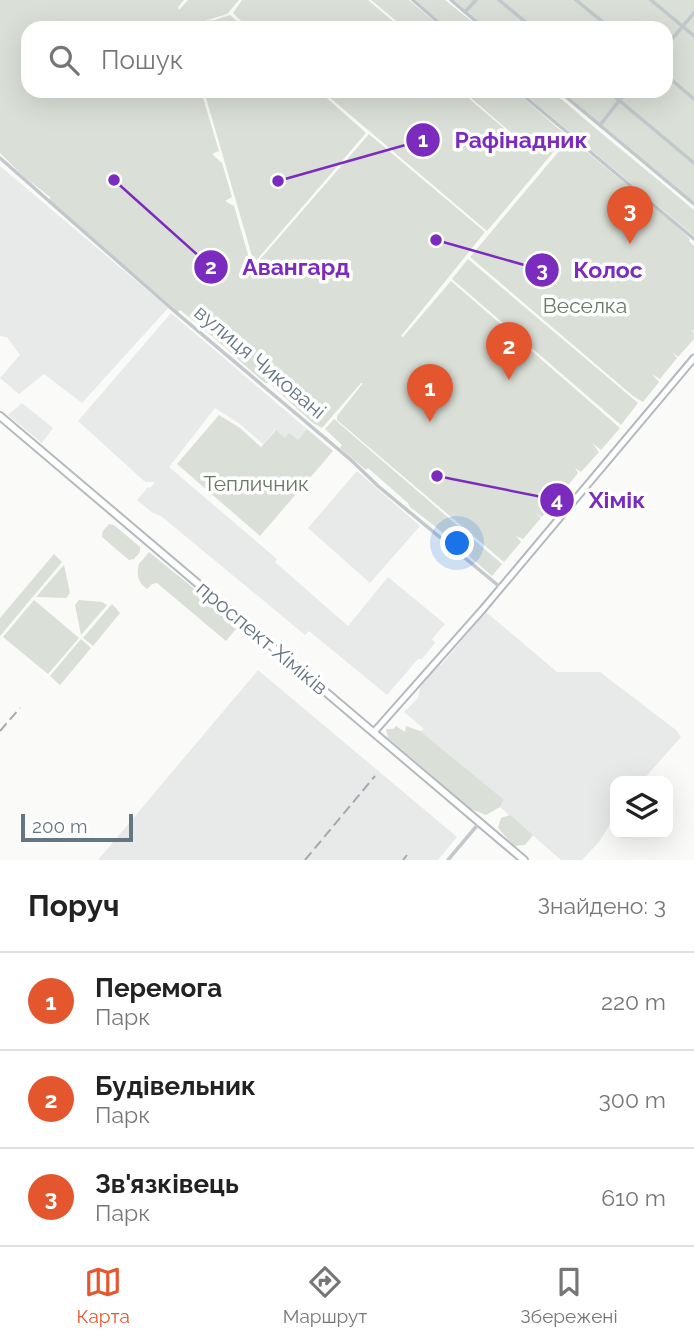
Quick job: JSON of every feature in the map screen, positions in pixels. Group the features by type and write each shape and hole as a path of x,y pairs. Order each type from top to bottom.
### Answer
{"main road":[{"path":"374,732 501,587 694,358"},
{"name":"проспект Хіміків","path":"0,416 524,860"}],"street":[{"path":"413,0 437,21"},
{"path":"451,0 476,21"},
{"path":"466,12 476,0"},
{"path":"499,0 524,21"},
{"path":"576,0 602,21"},
{"path":"651,0 694,36"},
{"path":"673,37 694,13"},
{"path":"673,81 694,99"},
{"path":"526,98 694,239"},
{"path":"567,98 694,204"},
{"path":"617,98 694,163"},
{"path":"600,125 619,100"},
{"name":"вулиця Чиковані","path":"0,158 378,486 501,587"},
{"path":"448,860 480,822"}],"shaded area":[{"path":"0,166 168,308 82,403 44,374 19,394 0,378 20,355 7,337 0,336"},
{"path":"171,313 307,429 298,440 285,438 275,430 263,444 240,424 215,408 169,467 277,559 275,562 348,626 388,577 445,624 432,639 435,643 422,659 418,659 387,695 309,631 305,635 161,516 137,500 155,482 145,482 78,421"},
{"path":"22,403 53,428 42,443 8,415"},
{"path":"357,471 420,526 370,583 308,528"},
{"path":"486,612 557,672 600,672 676,730 681,737 646,776 610,776 610,824 599,842 582,860 561,860 500,807 504,801 420,731 424,729 404,712 418,698 421,684 437,665 441,665"},
{"path":"258,670 457,837 438,860 98,860"}],"green space":[{"path":"0,0 184,0 178,7 179,10 188,0 239,0 227,14 204,21 21,21 21,98 203,98 219,151 212,154 222,163 232,197 225,201 234,206 251,265 243,279 369,134 485,232 401,336 403,337 451,281 620,428 601,450 592,443 599,452 581,472 575,468 578,473 561,494 555,490 560,495 542,517 535,513 541,518 523,539 516,536 521,542 504,562 337,420 337,416 363,383 322,428 313,423 201,327 180,310 178,312 0,153"},
{"path":"242,0 368,0 393,21 241,21 233,13"},
{"path":"371,0 409,0 434,21 396,21"},
{"path":"416,0 445,0 471,21 440,21"},
{"path":"454,0 694,0 694,202 569,98 673,98 673,21 479,21"},
{"path":"230,15 237,21 204,21 215,20"},
{"path":"206,98 327,98 366,133 254,263"},
{"path":"330,98 468,98 514,137 471,98 523,98 566,137 487,231"},
{"path":"529,98 560,98 694,210 694,236"},
{"name":"Веселка","path":"570,138 674,224 694,246 694,331 691,330 694,339 678,357 672,352 677,358 660,379 652,374 659,382 643,402 470,257"},
{"path":"468,259 638,403 621,425 452,279"},
{"name":"Тепличник","path":"219,415 240,428 261,447 276,430 285,438 289,433 298,440 307,429 333,451 260,536 177,464"},
{"path":"334,419 502,564 492,576 368,468 366,470 340,448 342,445 325,429"},
{"path":"109,524 114,525 140,547 140,552 134,559 129,560 102,537"},
{"path":"149,552 239,625 226,641 157,583 147,589 142,584 138,578 138,568"},
{"path":"54,554 62,562 0,636 0,618"},
{"path":"64,565 70,593 66,598 36,597"},
{"path":"34,600 79,638 48,674 3,637"},
{"path":"79,600 107,605 81,635 75,605"},
{"path":"112,604 120,613 93,646 83,638"},
{"path":"81,639 91,648 60,685 50,676"},
{"path":"396,726 405,732 406,726 420,731 504,800 500,807 486,815 471,809 388,738 386,729"},
{"path":"510,815 533,835 525,845 514,846 498,828 501,818"}],"railway":[{"path":"0,731 20,708"},
{"path":"305,860 375,776"},
{"path":"403,860 407,855"}],"place":[{"name":"Авангард","path":"114,180"},
{"name":"Рафінадник","path":"278,181"},
{"name":"Колос","path":"436,240"},
{"name":"Зв'язківець","path":"630,244"},
{"name":"Будівельник","path":"509,380"},
{"name":"Перемога","path":"430,422"},
{"name":"Хімік","path":"437,476"}]}
